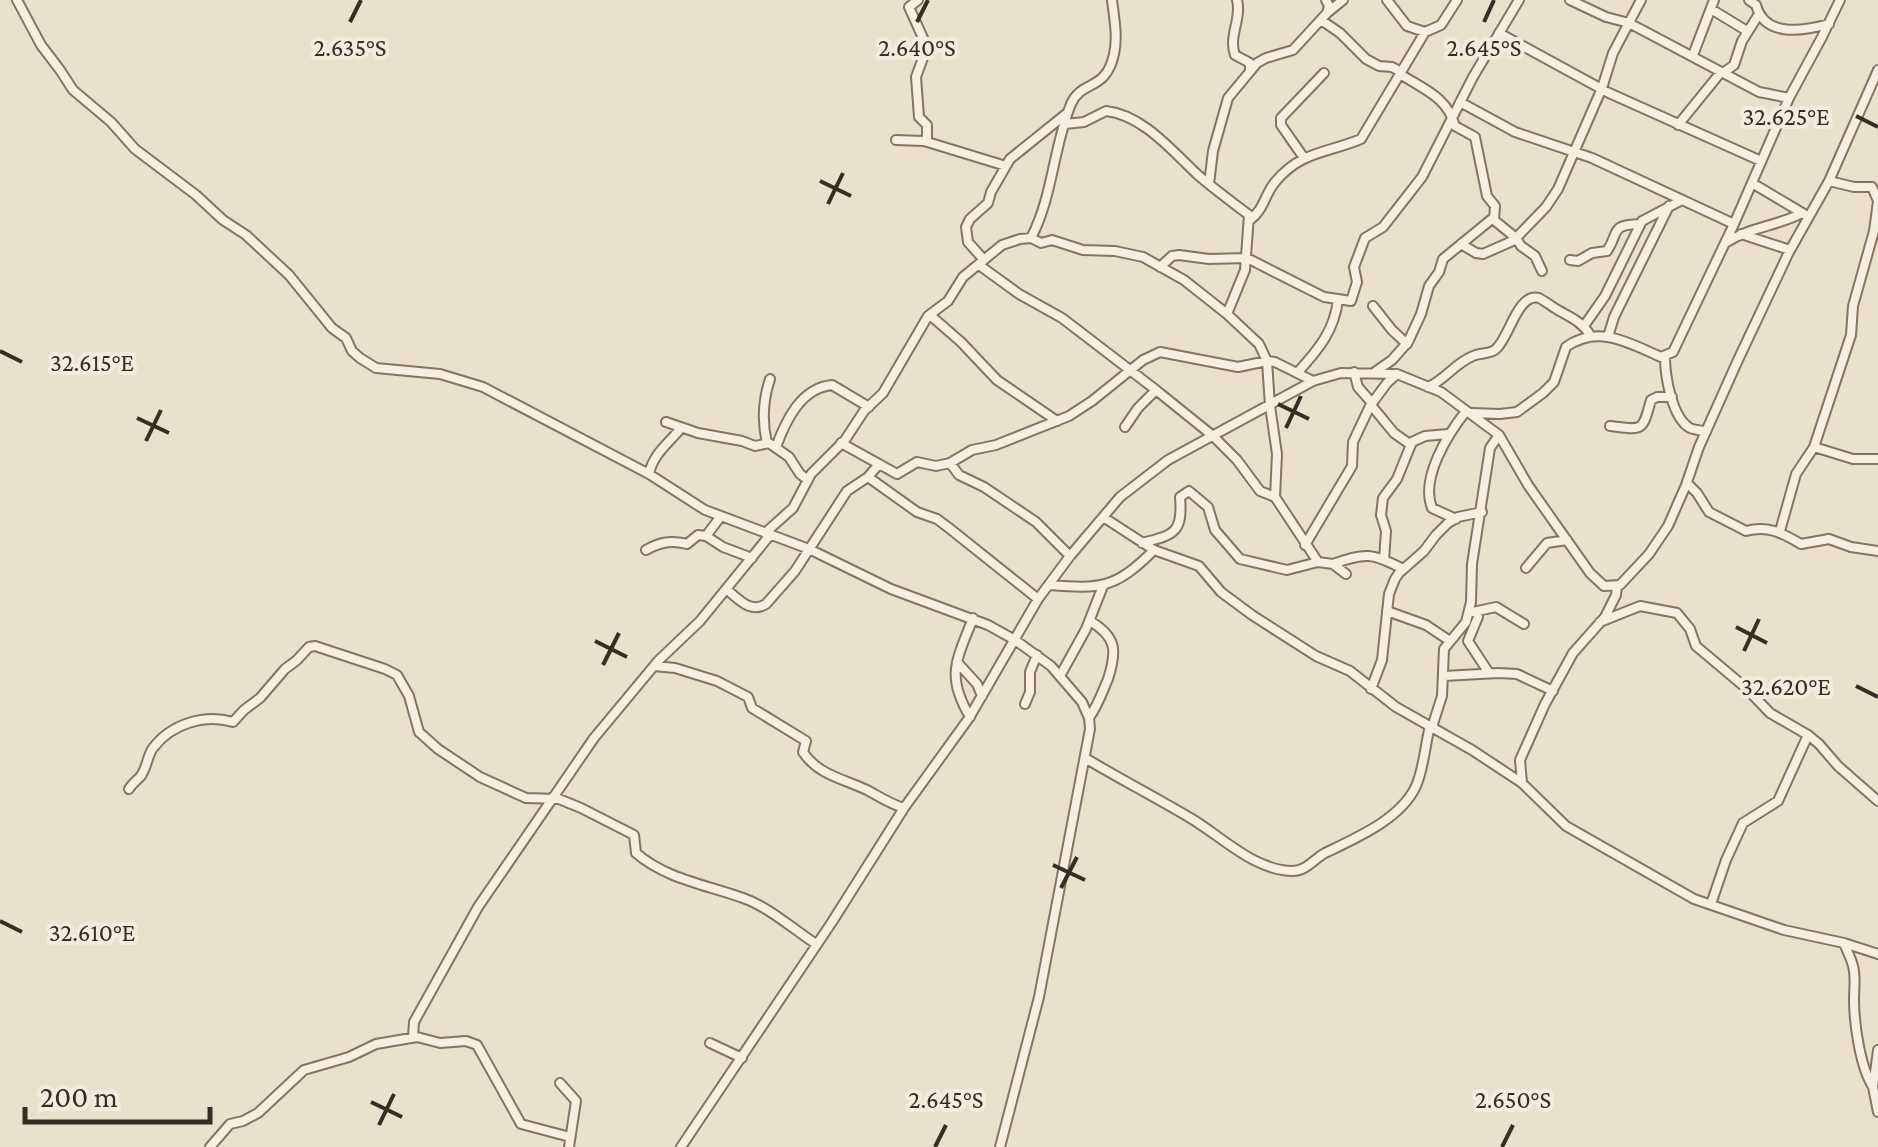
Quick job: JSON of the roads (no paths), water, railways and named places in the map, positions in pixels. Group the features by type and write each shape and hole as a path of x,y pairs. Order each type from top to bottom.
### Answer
{"street":[{"path":"17,0 40,45 73,90 135,149 246,235 289,275 360,358 376,368 440,374 483,387 721,516 809,549 899,592 973,618 1015,640 1060,676 1082,702 1090,729 1038,997 1000,1147"},
{"path":"918,0 910,8 927,47 916,77 920,117 927,126 928,142"},
{"path":"1032,238 1045,208 1069,112 1078,94 1095,85 1109,70 1116,44 1112,0"},
{"path":"1237,0 1231,44 1235,55 1250,63 1250,70"},
{"path":"1324,16 1326,0"},
{"path":"1209,184 1213,151 1228,98 1250,70 1266,58 1294,50 1343,0"},
{"path":"1386,0 1406,26 1424,32"},
{"path":"1250,220 1260,212 1274,183 1304,158 1360,139 1424,32 1441,25 1456,0"},
{"path":"1160,267 1172,256 1247,258 1324,297 1352,300 1357,280 1354,268 1365,238 1382,227 1422,177 1519,0"},
{"path":"1570,0 1629,23 1770,96 1789,98"},
{"path":"1461,244 1483,254 1516,238 1553,199 1640,0"},
{"path":"1749,0 1765,22 1790,31 1829,24"},
{"path":"1678,125 1734,64 1765,0"},
{"path":"1665,357 1673,352 1789,98 1840,0"},
{"path":"1693,55 1713,5 1747,31"},
{"path":"1324,16 1370,62 1392,67 1444,102 1457,128 1476,138 1487,196 1495,206 1493,218 1443,260 1407,344 1375,372"},
{"path":"1499,33 1602,88 1761,161"},
{"path":"1522,783 1520,760 1573,653 1611,606 1617,586 1649,554 1668,526 1805,214 1829,181 1878,70"},
{"path":"1304,158 1280,118 1324,73"},
{"path":"1770,96 1782,113"},
{"path":"1460,102 1515,132 1592,158 1734,224"},
{"path":"1069,112 1022,148 1006,166 988,203 967,225 968,242 982,262 1019,294 1062,318 1213,436 1260,491 1275,497 1318,562"},
{"path":"1065,124 1084,122 1106,112 1123,116 1165,143 1249,215 1246,270 1227,314"},
{"path":"896,140 928,142 1006,166"},
{"path":"1780,531 1796,474 1814,447 1851,335 1853,306 1874,232 1878,201 1875,187 1829,181"},
{"path":"1752,183 1805,214"},
{"path":"1570,260 1607,251 1619,228 1640,224 1683,200"},
{"path":"1608,337 1614,317 1670,205"},
{"path":"1724,244 1741,234 1805,214"},
{"path":"1493,218 1536,258 1542,272"},
{"path":"1584,326 1614,280 1640,224"},
{"path":"1741,234 1790,250"},
{"path":"413,1037 414,1023 478,908 594,738 654,666 700,621 767,534 791,510 828,454 886,388 930,314 948,301 962,277 1010,241 1052,240 1083,250 1130,253 1184,280 1259,344 1267,361 1277,454 1275,497"},
{"path":"1428,387 1456,364 1498,347 1527,300 1539,298 1584,326 1590,335"},
{"path":"1298,372 1325,340 1338,300"},
{"path":"1373,306 1407,344"},
{"path":"930,314 991,374 1057,421"},
{"path":"1468,412 1517,412 1549,389 1566,347 1590,335 1608,337 1665,357"},
{"path":"841,443 898,474 914,463 950,463 972,450 996,445 1084,408 1148,356 1160,352 1238,367 1267,361 1313,381"},
{"path":"1665,357 1666,378 1679,418 1689,428 1706,432"},
{"path":"681,1147 904,808 970,717 1038,600 1120,498 1150,472 1313,381 1341,372 1397,374 1441,392 1499,435 1528,485 1601,585 1617,586"},
{"path":"1354,372 1358,387 1394,434 1411,445"},
{"path":"1306,545 1352,466 1353,442 1372,404 1397,374"},
{"path":"770,379 764,429 772,445 789,457 808,480"},
{"path":"772,445 792,411 825,385 832,385 869,407"},
{"path":"1125,426 1156,390"},
{"path":"1610,426 1640,427 1651,400 1672,397"},
{"path":"1456,519 1432,508 1428,496 1448,434 1468,412"},
{"path":"666,422 755,446 772,445"},
{"path":"649,474 656,454 681,428"},
{"path":"1384,560 1383,498 1398,479 1417,439 1448,434"},
{"path":"1085,758 1193,819 1254,860 1288,870 1298,871 1388,818 1418,781 1442,696 1444,652 1473,612 1472,564 1490,448 1499,435"},
{"path":"1814,447 1853,458 1878,459"},
{"path":"950,463 959,475 1036,522 1070,556"},
{"path":"726,589 750,608 762,608 794,571 847,492 879,464"},
{"path":"868,477 917,512 937,519 1038,600"},
{"path":"1686,483 1709,512 1747,532 1761,528 1780,531 1801,544 1829,539 1878,551"},
{"path":"1142,542 1166,537 1176,529 1182,511 1180,496 1189,490 1208,507 1215,530 1240,560 1287,570 1318,562 1333,564 1362,554 1402,569"},
{"path":"1371,689 1382,660 1392,584 1441,529 1456,519 1482,512"},
{"path":"706,536 721,516"},
{"path":"1104,517 1154,550 1198,566 1221,592 1252,615 1316,656 1350,671 1396,707 1522,783 1566,826 1694,899 1784,930 1878,954"},
{"path":"646,550 662,542 686,544 698,535 752,558"},
{"path":"1526,568 1547,543 1566,540"},
{"path":"1049,586 1103,586 1129,572 1154,550"},
{"path":"1333,564 1346,574"},
{"path":"1060,676 1090,621 1103,586"},
{"path":"1600,622 1640,606 1677,613 1690,629 1696,646 1770,714 1819,744 1878,801"},
{"path":"1473,612 1496,607 1524,624"},
{"path":"1387,611 1426,625 1450,641"},
{"path":"1473,612 1478,617 1468,640 1489,673"},
{"path":"970,717 956,691 954,672 973,618"},
{"path":"1089,718 1100,700 1115,650 1109,637 1090,621"},
{"path":"129,789 166,736 196,720 233,722 312,646 397,675 410,696 420,732 480,777 526,798 554,797 582,808 634,835 636,853 652,866 752,902 816,944"},
{"path":"1025,704 1037,655"},
{"path":"957,662 977,684 982,696"},
{"path":"654,666 711,678 746,696 752,708 806,742 803,752 811,763 844,783 904,808"},
{"path":"1444,676 1520,675 1552,691"},
{"path":"1712,904 1726,860 1744,823 1780,798 1808,735"},
{"path":"1844,943 1855,980 1861,1058 1878,1112"},
{"path":"210,1147 228,1126 258,1112 304,1070 349,1057 376,1044 413,1037 477,1045 521,1124 569,1142 576,1101 560,1083"},
{"path":"710,1043 742,1058"},
{"path":"1873,1087 1878,1050"}]}
